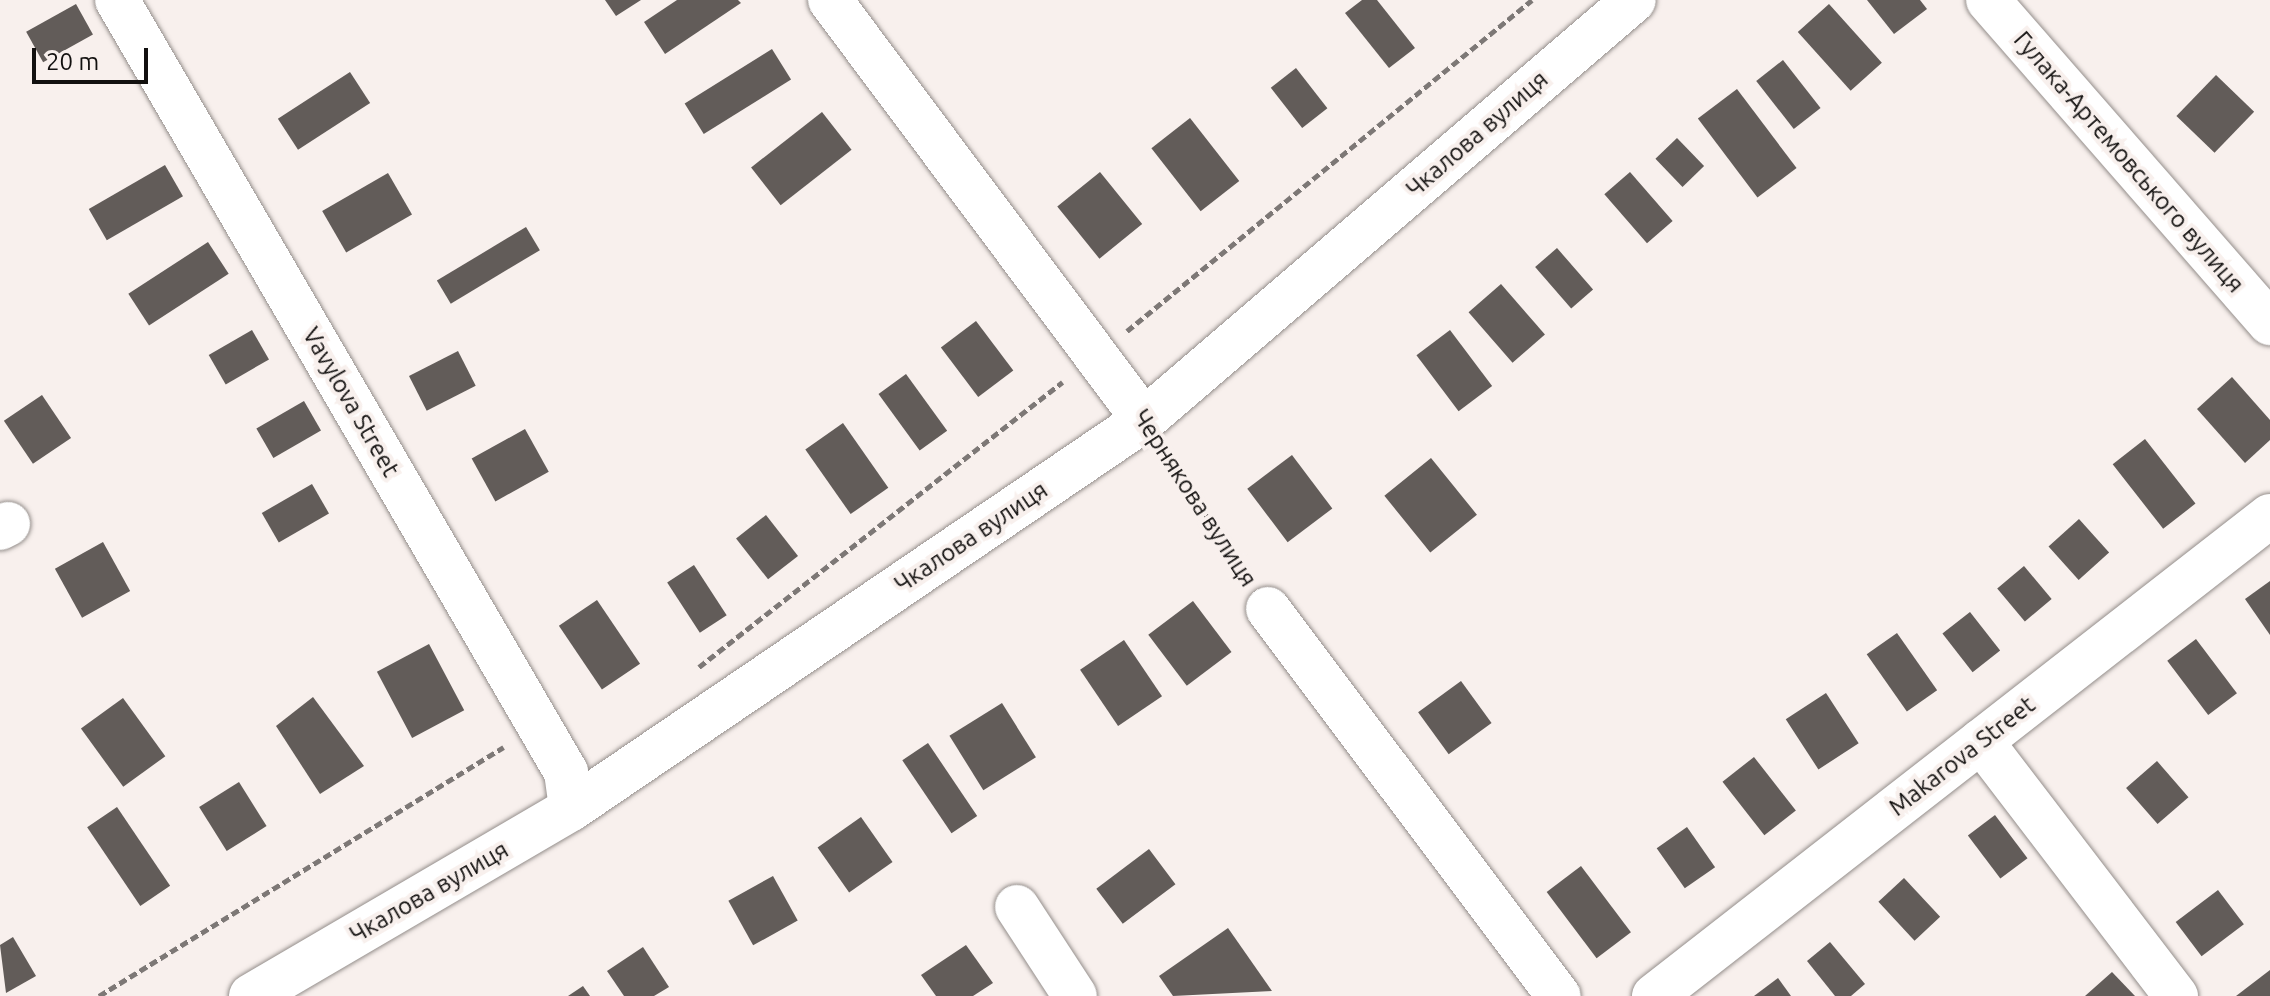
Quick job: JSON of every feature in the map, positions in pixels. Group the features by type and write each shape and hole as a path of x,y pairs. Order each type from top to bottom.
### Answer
{"street":[{"name":"Vavylova Street","path":"117,0 540,724 566,772 571,809"},
{"name":"Чернякова вулиця","path":"830,0 1144,420"},
{"name":"Чкалова вулиця","path":"251,996 571,809 1144,420 1634,0"},
{"name":"Гулака-Артемовського вулиця","path":"1988,0 2270,323"},
{"name":"Makarova Street","path":"1654,996 2270,516"},
{"name":"Чернякова вулиця","path":"1268,609 1559,996"},
{"path":"1981,741 2176,996"},
{"path":"1017,907 1075,996"}],"path":[{"path":"690,675 1097,354 1532,0"},
{"name":"Чернякова вулиця","path":"1144,420 1268,609"},
{"path":"99,996 540,724"}],"building":[{"path":"605,0 641,0 616,16"},
{"path":"677,0 738,0 741,3 665,54 644,22"},
{"path":"1362,0 1377,0 1415,48 1389,68 1345,13"},
{"path":"1867,0 1920,0 1927,9 1894,34"},
{"path":"76,4 93,35 43,62 26,32"},
{"path":"1829,4 1882,63 1851,91 1798,32"},
{"path":"772,49 791,80 704,134 685,104"},
{"path":"1783,60 1821,108 1794,129 1756,81"},
{"path":"1296,68 1327,108 1302,128 1271,88"},
{"path":"350,72 370,103 298,150 278,119"},
{"path":"2216,75 2254,112 2215,153 2176,116"},
{"path":"1737,89 1797,168 1757,198 1698,118"},
{"path":"822,112 852,150 781,205 751,167"},
{"path":"1190,118 1239,181 1201,211 1151,148"},
{"path":"1677,138 1704,166 1683,187 1655,159"},
{"path":"165,165 183,196 107,240 89,209"},
{"path":"1100,172 1142,224 1099,259 1057,207"},
{"path":"1630,172 1673,221 1647,243 1604,194"},
{"path":"388,173 412,215 346,253 322,211"},
{"path":"526,227 540,250 451,304 437,281"},
{"path":"208,242 229,274 149,326 128,294"},
{"path":"1557,248 1593,290 1571,309 1535,267"},
{"path":"1501,284 1545,335 1513,363 1469,312"},
{"path":"976,321 1013,371 978,397 941,347"},
{"path":"252,330 269,359 226,384 209,355"},
{"path":"1450,330 1492,386 1459,411 1416,355"},
{"path":"458,351 476,386 427,411 409,376"},
{"path":"906,374 947,431 920,451 878,394"},
{"path":"2232,377 2270,420 2270,440 2245,463 2197,409"},
{"path":"42,395 71,438 33,464 4,421"},
{"path":"304,401 321,430 273,458 256,428"},
{"path":"843,423 888,488 851,514 805,449"},
{"path":"525,429 549,472 495,501 472,459"},
{"path":"2145,439 2195,504 2163,529 2113,464"},
{"path":"1292,455 1332,509 1288,542 1247,489"},
{"path":"1431,458 1477,515 1430,552 1384,496"},
{"path":"312,484 329,513 279,542 262,513"},
{"path":"766,515 798,556 768,579 736,538"},
{"path":"2079,519 2109,552 2079,580 2049,546"},
{"path":"103,542 130,591 82,618 55,569"},
{"path":"694,565 727,615 700,633 667,582"},
{"path":"2024,566 2052,599 2025,621 1997,588"},
{"path":"2270,581 2270,635 2245,599"},
{"path":"597,600 640,664 602,690 559,626"},
{"path":"1193,601 1232,652 1187,686 1148,635"},
{"path":"1970,612 2000,651 1973,672 1942,634"},
{"path":"1897,633 1937,690 1907,712 1867,654"},
{"path":"2196,639 2237,693 2208,715 2167,661"},
{"path":"1124,640 1162,696 1118,726 1080,670"},
{"path":"429,644 464,710 412,738 377,672"},
{"path":"1461,681 1492,723 1449,754 1418,712"},
{"path":"1826,693 1859,743 1818,769 1786,719"},
{"path":"313,697 364,766 320,794 276,726"},
{"path":"123,698 165,756 123,787 81,729"},
{"path":"1002,703 1036,757 983,790 949,736"},
{"path":"928,743 977,816 952,833 902,760"},
{"path":"1754,757 1796,811 1764,835 1722,782"},
{"path":"2157,761 2188,797 2158,824 2126,788"},
{"path":"239,782 267,826 227,851 199,807"},
{"path":"117,807 170,886 140,906 87,827"},
{"path":"1995,815 2027,858 2000,879 1968,835"},
{"path":"861,817 893,862 849,892 818,847"},
{"path":"1687,827 1715,867 1685,888 1657,848"},
{"path":"1149,849 1175,884 1123,924 1096,889"},
{"path":"1581,866 1631,932 1597,958 1547,892"},
{"path":"773,876 798,921 753,945 728,901"},
{"path":"1904,878 1940,917 1915,941 1878,902"},
{"path":"2218,890 2244,924 2202,956 2176,922"},
{"path":"1228,928 1272,991 1173,996 1159,976"},
{"path":"13,937 36,976 6,993 0,945"},
{"path":"1830,942 1865,984 1851,996 1835,996 1807,961"},
{"path":"966,945 993,983 973,996 936,996 921,975"},
{"path":"643,947 669,987 654,996 624,996 607,971"},
{"path":"2270,970 2270,996 2236,996"},
{"path":"2112,972 2135,996 2085,996"},
{"path":"1778,978 1791,996 1754,996"},
{"path":"583,986 590,996 568,996"}]}
